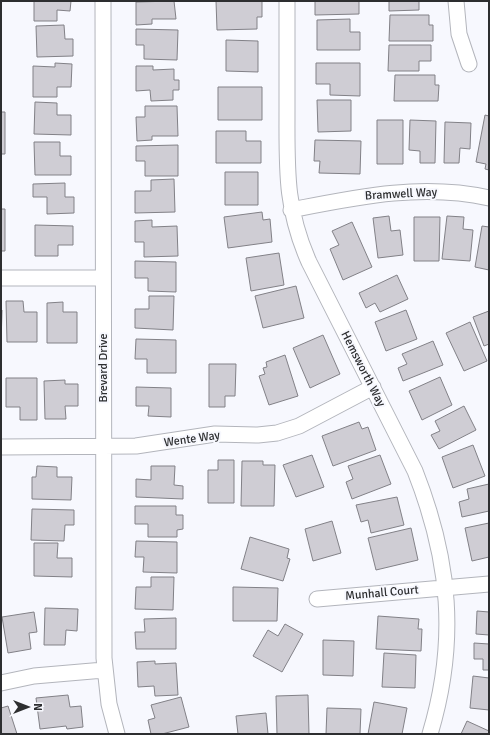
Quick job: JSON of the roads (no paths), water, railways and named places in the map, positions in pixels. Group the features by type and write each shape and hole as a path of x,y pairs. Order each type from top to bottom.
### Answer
{"street":[{"name":"Brevard Drive","path":"103,1 104,670 109,704 117,734"},
{"name":"Hemsworth Way","path":"287,1 287,179 291,210 300,242 309,262 415,471 429,506 439,544 446,588 448,626 442,690 430,734"},
{"path":"456,1 459,34 469,64"},
{"name":"Bramwell Way","path":"291,210 372,194 402,192 449,192 489,198"},
{"path":"1,278 103,278"},
{"name":"Wente Way","path":"1,447 136,446 161,444 194,436 215,434 258,435 277,432 299,426 373,387"},
{"name":"Munhall Court","path":"317,598 489,584"},
{"path":"1,684 34,676 104,670"}]}
